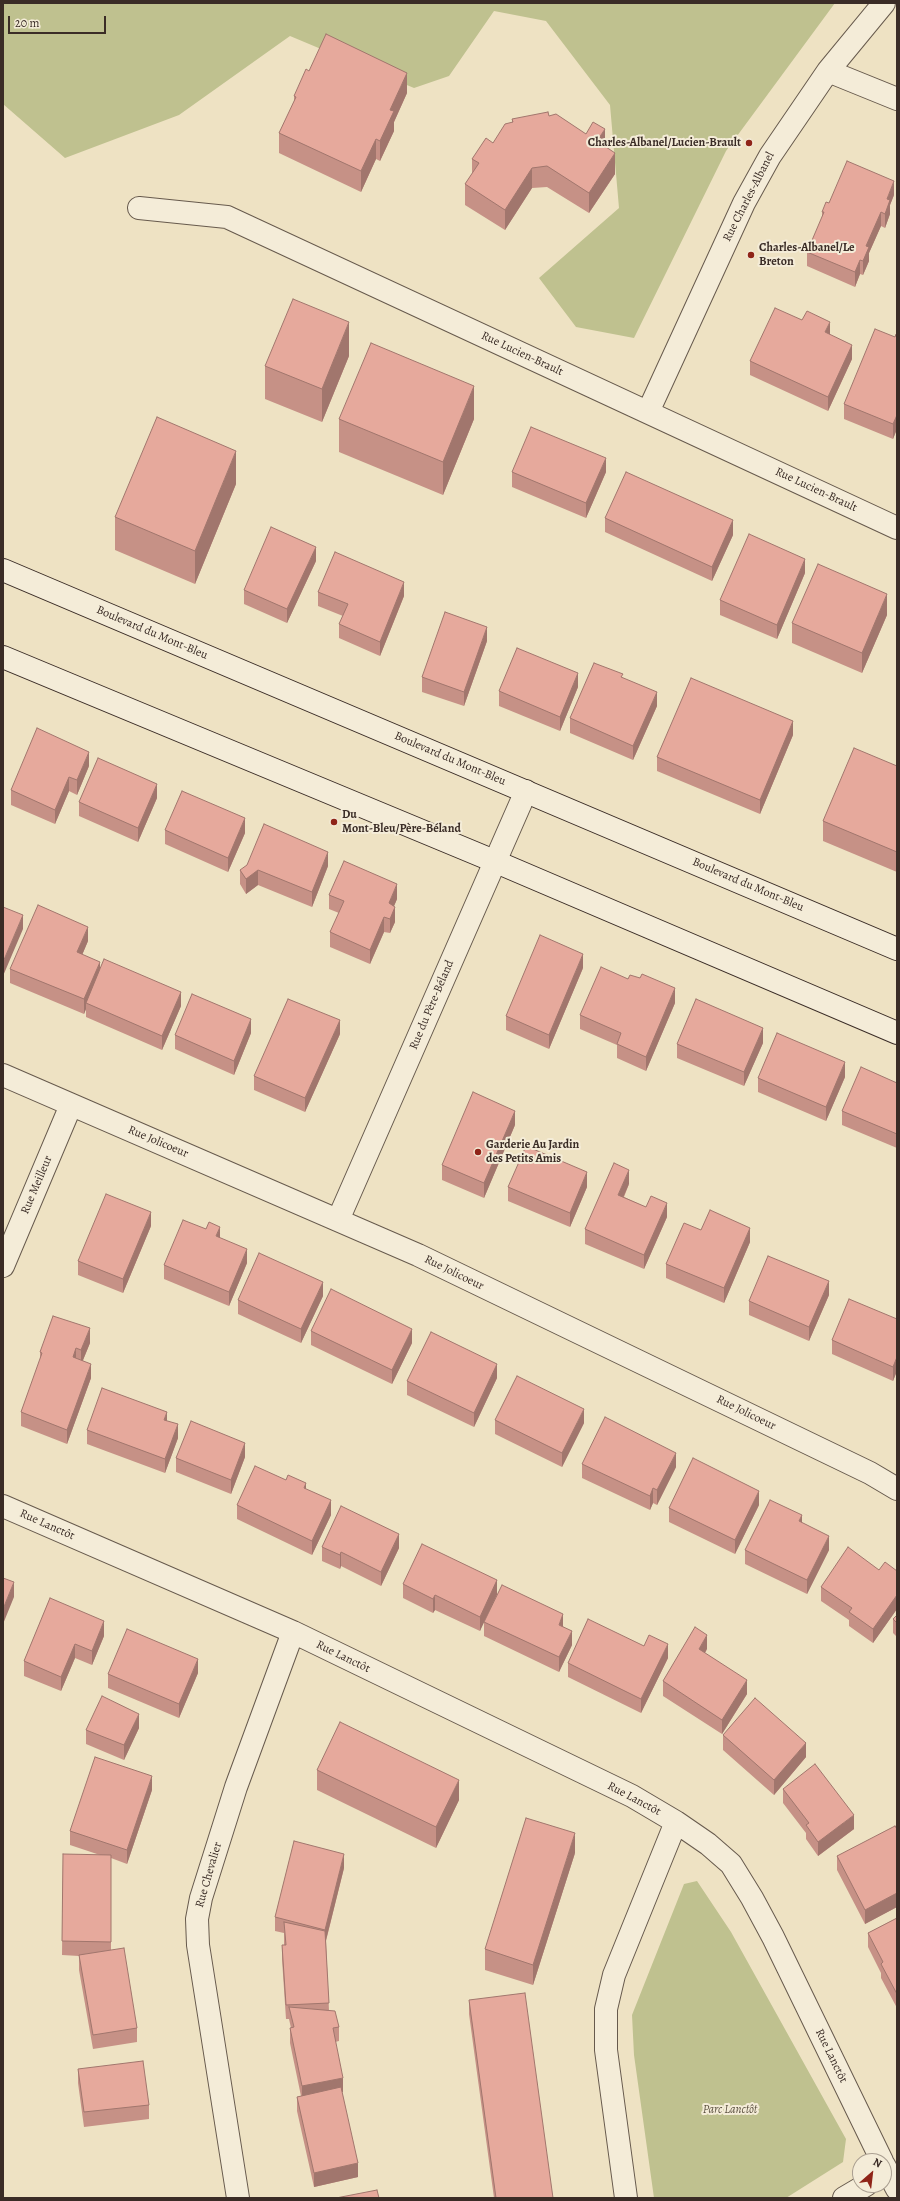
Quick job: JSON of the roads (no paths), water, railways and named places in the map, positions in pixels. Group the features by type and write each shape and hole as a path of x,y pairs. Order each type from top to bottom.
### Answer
{"street":[{"name":"Rue Charles-Albanel","path":"648,412 744,203 770,156 828,71 884,3"},
{"path":"828,71 897,99"},
{"name":"Rue Lucien-Brault","path":"139,208 227,217 897,528"},
{"name":"Boulevard du Mont-Bleu","path":"3,570 897,949"},
{"path":"3,657 494,861 897,1032"},
{"name":"Rue du Père-Béland","path":"338,1220 494,861 526,791"},
{"name":"Rue Jolicoeur","path":"3,1075 425,1258 870,1473 897,1489"},
{"name":"Rue Meilleur","path":"3,1266 71,1105"},
{"name":"Rue Lanctôt","path":"3,1506 293,1632 632,1796 676,1822 731,1864 752,1898 773,1936 878,2153"},
{"name":"Rue Chevalier","path":"238,2198 198,1946 197,1919 201,1898 236,1787 293,1632"},
{"path":"626,2198 606,2050 606,2009 614,1975 676,1822"}],"place":[{"name":"Charles-Albanel/Lucien-Brault","path":"749,143"},
{"name":"Charles-Albanel/Le Breton","path":"751,255"},
{"name":"Du Mont-Bleu/Père-Béland","path":"334,822"},
{"name":"Garderie Au Jardin des Petits Amis","path":"478,1152"}],"park label":[{"name":"Parc Lanctôt","path":"730,2110"}]}
